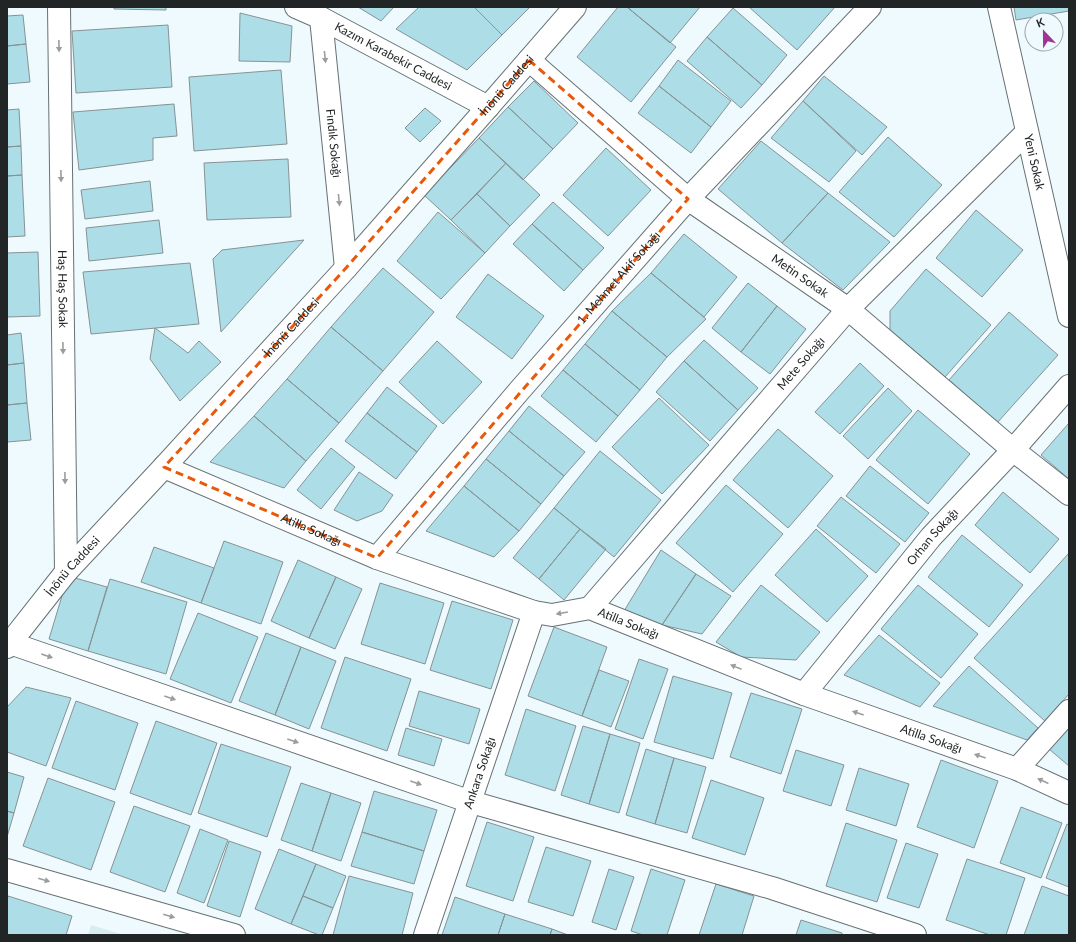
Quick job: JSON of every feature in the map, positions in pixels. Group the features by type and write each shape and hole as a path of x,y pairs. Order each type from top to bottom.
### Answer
{"street":[{"name":"Haş Haş Sokak","path":"59,7 66,572"},
{"name":"Kazım Karabekir Caddesi","path":"296,7 321,18 488,107"},
{"name":"İnönü Caddesi","path":"8,644 66,572 346,268 575,7"},
{"name":"1. Mehmet Akif Sokağı","path":"377,558 519,391 688,199 870,7"},
{"name":"Yeni Sokak","path":"999,7 1069,316"},
{"name":"Fındık Sokağı","path":"321,18 346,268"},
{"name":"Metin Sokak","path":"529,60 688,199 848,308 1013,450 1069,494"},
{"name":"Mete Sokağı","path":"590,608 848,308 1027,132"},
{"name":"Orhan Sokağı","path":"804,694 930,537 1013,450 1069,386"},
{"name":"Atilla Sokağı","path":"164,467 377,558 534,612 552,615 590,608 804,694 1017,769 1069,793"},
{"name":"Ankara Sokağı","path":"424,935 534,612"},
{"path":"8,644 470,802 772,888 916,935"},
{"path":"1017,769 1069,711"},
{"path":"7,870 234,935"}],"highlighted area":[{"path":"529,60 688,199 377,558 164,467 346,268"}],"shaded area":[{"path":"91,925 124,935 88,935"}],"building":[{"path":"114,7 166,7 166,10 114,9"},
{"path":"358,7 394,7 381,21"},
{"path":"419,7 474,7 502,35 467,70 396,29"},
{"path":"474,7 530,7 502,35"},
{"path":"618,7 627,7 676,47 631,102 577,57"},
{"path":"627,7 700,7 670,43"},
{"path":"749,7 835,7 797,50"},
{"path":"1014,7 1069,7 1069,11 1063,12 1024,12 1024,19 1016,20"},
{"path":"733,8 787,55 762,85 707,37"},
{"path":"240,13 292,26 290,62 239,61"},
{"path":"23,15 26,44 7,46 7,16"},
{"path":"168,25 172,87 76,93 72,31"},
{"path":"707,37 762,85 741,108 687,61"},
{"path":"26,44 30,82 7,84 7,46"},
{"path":"678,60 731,101 711,127 659,86"},
{"path":"281,70 287,144 194,151 189,77"},
{"path":"824,76 887,127 862,155 803,101"},
{"path":"534,81 578,123 553,149 508,107"},
{"path":"659,86 711,127 691,153 638,113"},
{"path":"803,101 856,151 829,182 771,138"},
{"path":"174,104 177,136 153,138 153,160 79,170 73,112"},
{"path":"508,107 553,149 523,180 479,138"},
{"path":"425,108 441,121 420,142 405,128"},
{"path":"19,109 21,146 7,147 7,110"},
{"path":"888,137 942,185 894,237 839,192"},
{"path":"479,138 506,163 451,220 424,195"},
{"path":"761,141 828,193 782,243 718,189"},
{"path":"21,146 22,175 7,176 7,147"},
{"path":"606,148 651,190 608,236 563,195"},
{"path":"288,159 291,217 207,220 204,163"},
{"path":"506,163 540,195 510,226 477,194"},
{"path":"22,175 25,236 7,237 7,176"},
{"path":"150,181 153,211 85,219 81,190"},
{"path":"828,193 890,242 843,290 782,243"},
{"path":"477,194 510,226 485,253 451,220"},
{"path":"553,202 604,248 583,270 532,224"},
{"path":"976,210 1023,250 982,297 936,258"},
{"path":"438,212 485,253 441,299 397,261"},
{"path":"159,220 163,253 89,261 86,228"},
{"path":"532,224 583,270 564,291 513,244"},
{"path":"684,234 737,277 704,317 651,273"},
{"path":"304,240 221,332 213,259 222,250"},
{"path":"38,252 40,316 7,317 7,253"},
{"path":"190,263 199,324 91,334 83,272"},
{"path":"383,268 434,312 383,371 331,327"},
{"path":"926,269 991,325 945,377 890,330 890,311"},
{"path":"651,273 706,319 667,357 612,311"},
{"path":"488,274 544,316 512,359 456,317"},
{"path":"748,283 777,306 741,352 712,328"},
{"path":"777,306 806,329 770,374 741,352"},
{"path":"612,311 667,357 640,390 585,344"},
{"path":"1009,312 1058,355 997,423 949,380"},
{"path":"331,327 383,371 339,423 287,379"},
{"path":"155,328 188,353 199,341 221,362 180,401 150,359"},
{"path":"21,333 24,363 7,365 7,335"},
{"path":"704,340 758,388 738,410 684,361"},
{"path":"437,341 482,382 443,424 399,382"},
{"path":"585,344 640,390 618,416 563,370"},
{"path":"684,361 738,410 710,441 656,392"},
{"path":"24,363 27,403 7,405 7,365"},
{"path":"860,363 884,386 840,434 815,412"},
{"path":"563,370 618,416 596,442 541,396"},
{"path":"287,379 339,423 306,461 254,416"},
{"path":"387,387 437,426 417,452 367,413"},
{"path":"888,388 912,411 868,459 843,436"},
{"path":"659,398 709,445 662,494 612,447"},
{"path":"27,403 31,440 7,442 7,405"},
{"path":"529,406 585,452 564,476 509,431"},
{"path":"918,410 970,454 928,504 876,460"},
{"path":"367,413 417,452 396,479 345,441"},
{"path":"254,416 306,461 284,488 210,462"},
{"path":"1069,423 1069,479 1041,455"},
{"path":"778,429 833,476 788,528 733,480"},
{"path":"509,431 564,476 541,504 486,459"},
{"path":"331,448 355,467 321,509 297,490"},
{"path":"600,451 661,500 614,557 554,508"},
{"path":"486,459 541,504 519,531 464,486"},
{"path":"870,466 929,513 905,542 846,496"},
{"path":"359,472 393,495 382,511 357,521 334,510"},
{"path":"726,485 783,534 733,592 676,543"},
{"path":"464,486 519,531 494,557 426,531"},
{"path":"1003,492 1059,539 1030,573 975,525"},
{"path":"841,497 900,544 876,573 817,526"},
{"path":"554,508 580,529 539,579 513,558"},
{"path":"580,529 606,549 564,600 539,579"},
{"path":"816,529 868,576 827,622 775,575"},
{"path":"962,535 1023,585 989,627 928,577"},
{"path":"224,541 283,562 261,624 201,603"},
{"path":"154,547 214,568 201,603 141,582"},
{"path":"661,550 696,574 662,625 624,611"},
{"path":"1069,553 1069,694 1045,721 974,658"},
{"path":"298,560 336,577 309,638 271,621"},
{"path":"696,574 731,596 702,634 662,625"},
{"path":"68,576 107,587 88,651 49,639"},
{"path":"336,577 362,589 335,649 309,638"},
{"path":"110,579 187,602 166,674 88,651"},
{"path":"380,583 444,603 425,664 361,644"},
{"path":"761,585 820,632 796,660 741,657 716,642"},
{"path":"918,585 978,634 941,678 881,629"},
{"path":"452,601 513,620 491,689 430,670"},
{"path":"198,613 258,637 231,703 170,679"},
{"path":"554,627 607,647 582,716 528,696"},
{"path":"266,633 301,647 275,715 239,701"},
{"path":"879,635 940,683 920,707 844,675"},
{"path":"301,647 336,661 309,729 275,715"},
{"path":"345,657 411,679 387,751 321,728"},
{"path":"639,659 668,669 643,739 615,729"},
{"path":"969,666 1038,728 1027,740 933,706"},
{"path":"599,670 629,681 611,727 582,716"},
{"path":"673,676 732,693 713,759 654,742"},
{"path":"26,687 71,698 46,766 7,752 7,707"},
{"path":"419,691 480,709 469,744 409,726"},
{"path":"751,693 802,709 781,774 730,757"},
{"path":"76,701 138,723 115,790 52,768"},
{"path":"526,709 576,726 555,791 505,775"},
{"path":"156,721 217,743 191,815 130,793"},
{"path":"1069,725 1069,766 1049,749"},
{"path":"583,726 610,734 589,804 561,795"},
{"path":"406,728 442,739 434,766 398,755"},
{"path":"610,734 640,743 619,813 589,804"},
{"path":"221,744 291,767 267,837 198,813"},
{"path":"646,749 674,758 655,824 626,815"},
{"path":"796,750 844,765 831,806 783,791"},
{"path":"674,758 706,767 687,833 655,824"},
{"path":"941,760 998,781 974,848 917,827"},
{"path":"859,768 909,784 896,826 846,810"},
{"path":"7,772 24,777 14,813 7,811"},
{"path":"48,778 115,802 91,870 23,846"},
{"path":"711,780 764,798 745,855 692,838"},
{"path":"301,783 331,793 312,851 281,840"},
{"path":"374,791 437,810 424,851 362,832"},
{"path":"331,793 361,803 341,861 312,851"},
{"path":"134,806 190,826 165,892 110,872"},
{"path":"1021,807 1062,823 1041,878 1000,863"},
{"path":"7,811 14,813 7,837"},
{"path":"487,822 534,837 513,901 466,886"},
{"path":"846,823 897,840 877,902 826,886"},
{"path":"1067,824 1069,825 1069,887 1046,878"},
{"path":"200,829 228,840 204,903 177,893"},
{"path":"362,832 424,851 414,884 351,866"},
{"path":"229,841 261,852 240,917 207,906"},
{"path":"906,843 938,854 919,908 887,898"},
{"path":"546,847 591,861 573,916 528,902"},
{"path":"279,849 316,864 291,924 255,909"},
{"path":"967,859 1025,878 1006,935 990,935 946,920"},
{"path":"316,864 346,876 333,908 303,896"},
{"path":"609,869 634,877 616,930 592,922"},
{"path":"651,869 685,880 667,935 643,935 631,931"},
{"path":"349,876 413,893 402,935 333,935"},
{"path":"716,884 754,896 742,935 699,935"},
{"path":"1042,886 1069,896 1069,935 1024,935"},
{"path":"8,896 72,916 66,935 7,935"},
{"path":"303,896 333,908 322,935 291,924"},
{"path":"455,897 505,914 498,935 442,935"},
{"path":"505,914 552,929 550,935 498,935"},
{"path":"801,920 842,933 842,935 796,935"},
{"path":"552,929 568,935 550,935"}]}
